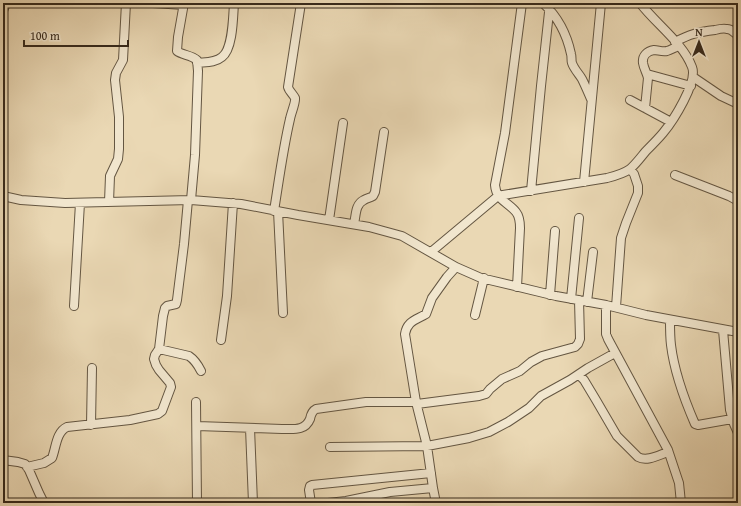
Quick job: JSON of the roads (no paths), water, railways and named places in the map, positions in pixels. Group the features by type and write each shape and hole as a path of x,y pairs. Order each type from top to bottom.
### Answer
{"street":[{"path":"3,12 6,3"},
{"path":"109,202 110,176 118,159 119,149 119,116 114,80 123,60 126,3"},
{"path":"27,467 44,463 52,458 62,429 67,427 130,420 158,414 162,411 170,387 170,383 156,365 154,355 159,349 165,308 176,304 177,300 195,155 198,71 197,60 179,53 176,48 184,4 154,3"},
{"path":"197,63 216,61 227,52 231,33 234,3"},
{"path":"283,313 276,211 281,163 290,117 295,101 288,87 301,3"},
{"path":"517,287 520,228 519,219 517,213 498,196 495,190 495,185 505,133 522,3"},
{"path":"584,182 601,3"},
{"path":"431,252 498,196 618,175 630,169 664,132 684,100 693,78 692,68 681,48 640,3"},
{"path":"531,191 548,5"},
{"path":"548,5 564,34 574,68 582,80 591,100"},
{"path":"644,108 648,74 644,68 644,55 654,50 665,51 688,35 696,32 727,28 733,30 738,35"},
{"path":"648,74 690,86"},
{"path":"693,78 721,96 738,104"},
{"path":"630,100 671,122"},
{"path":"328,220 343,123"},
{"path":"354,224 356,209 359,203 374,196 384,132"},
{"path":"616,307 621,238 638,193 638,186 634,174 630,169"},
{"path":"675,175 738,201"},
{"path":"3,196 21,200 65,203 189,200 233,203 354,224 402,236 456,267 484,278 550,295 616,307 670,320 738,332"},
{"path":"74,306 80,203"},
{"path":"221,340 227,296 233,203"},
{"path":"197,426 282,429 304,427 308,424 313,411 316,408 366,402 416,403 479,396 486,394 502,379 520,371 531,362 542,356 575,347 580,339 575,300 579,218"},
{"path":"550,295 555,231"},
{"path":"587,302 593,252"},
{"path":"436,503 427,446 416,403 405,334 406,328 411,322 426,314 432,298 456,267"},
{"path":"475,315 484,278"},
{"path":"606,305 606,334 668,452 678,483 681,503"},
{"path":"670,320 671,346 674,362 687,406 695,424 698,425 735,417"},
{"path":"724,330 730,410 735,417 738,433"},
{"path":"159,349 189,356 198,364 201,371"},
{"path":"330,447 427,446 469,438 489,432 508,422 529,408 541,396 615,353"},
{"path":"91,425 92,368"},
{"path":"579,375 584,380 617,436 638,457 647,459 668,452"},
{"path":"196,402 197,503"},
{"path":"250,428 253,503"},
{"path":"3,460 25,464 44,503"},
{"path":"311,503 309,490 310,486 312,485 431,473"},
{"path":"328,503 390,492 433,488"}]}
